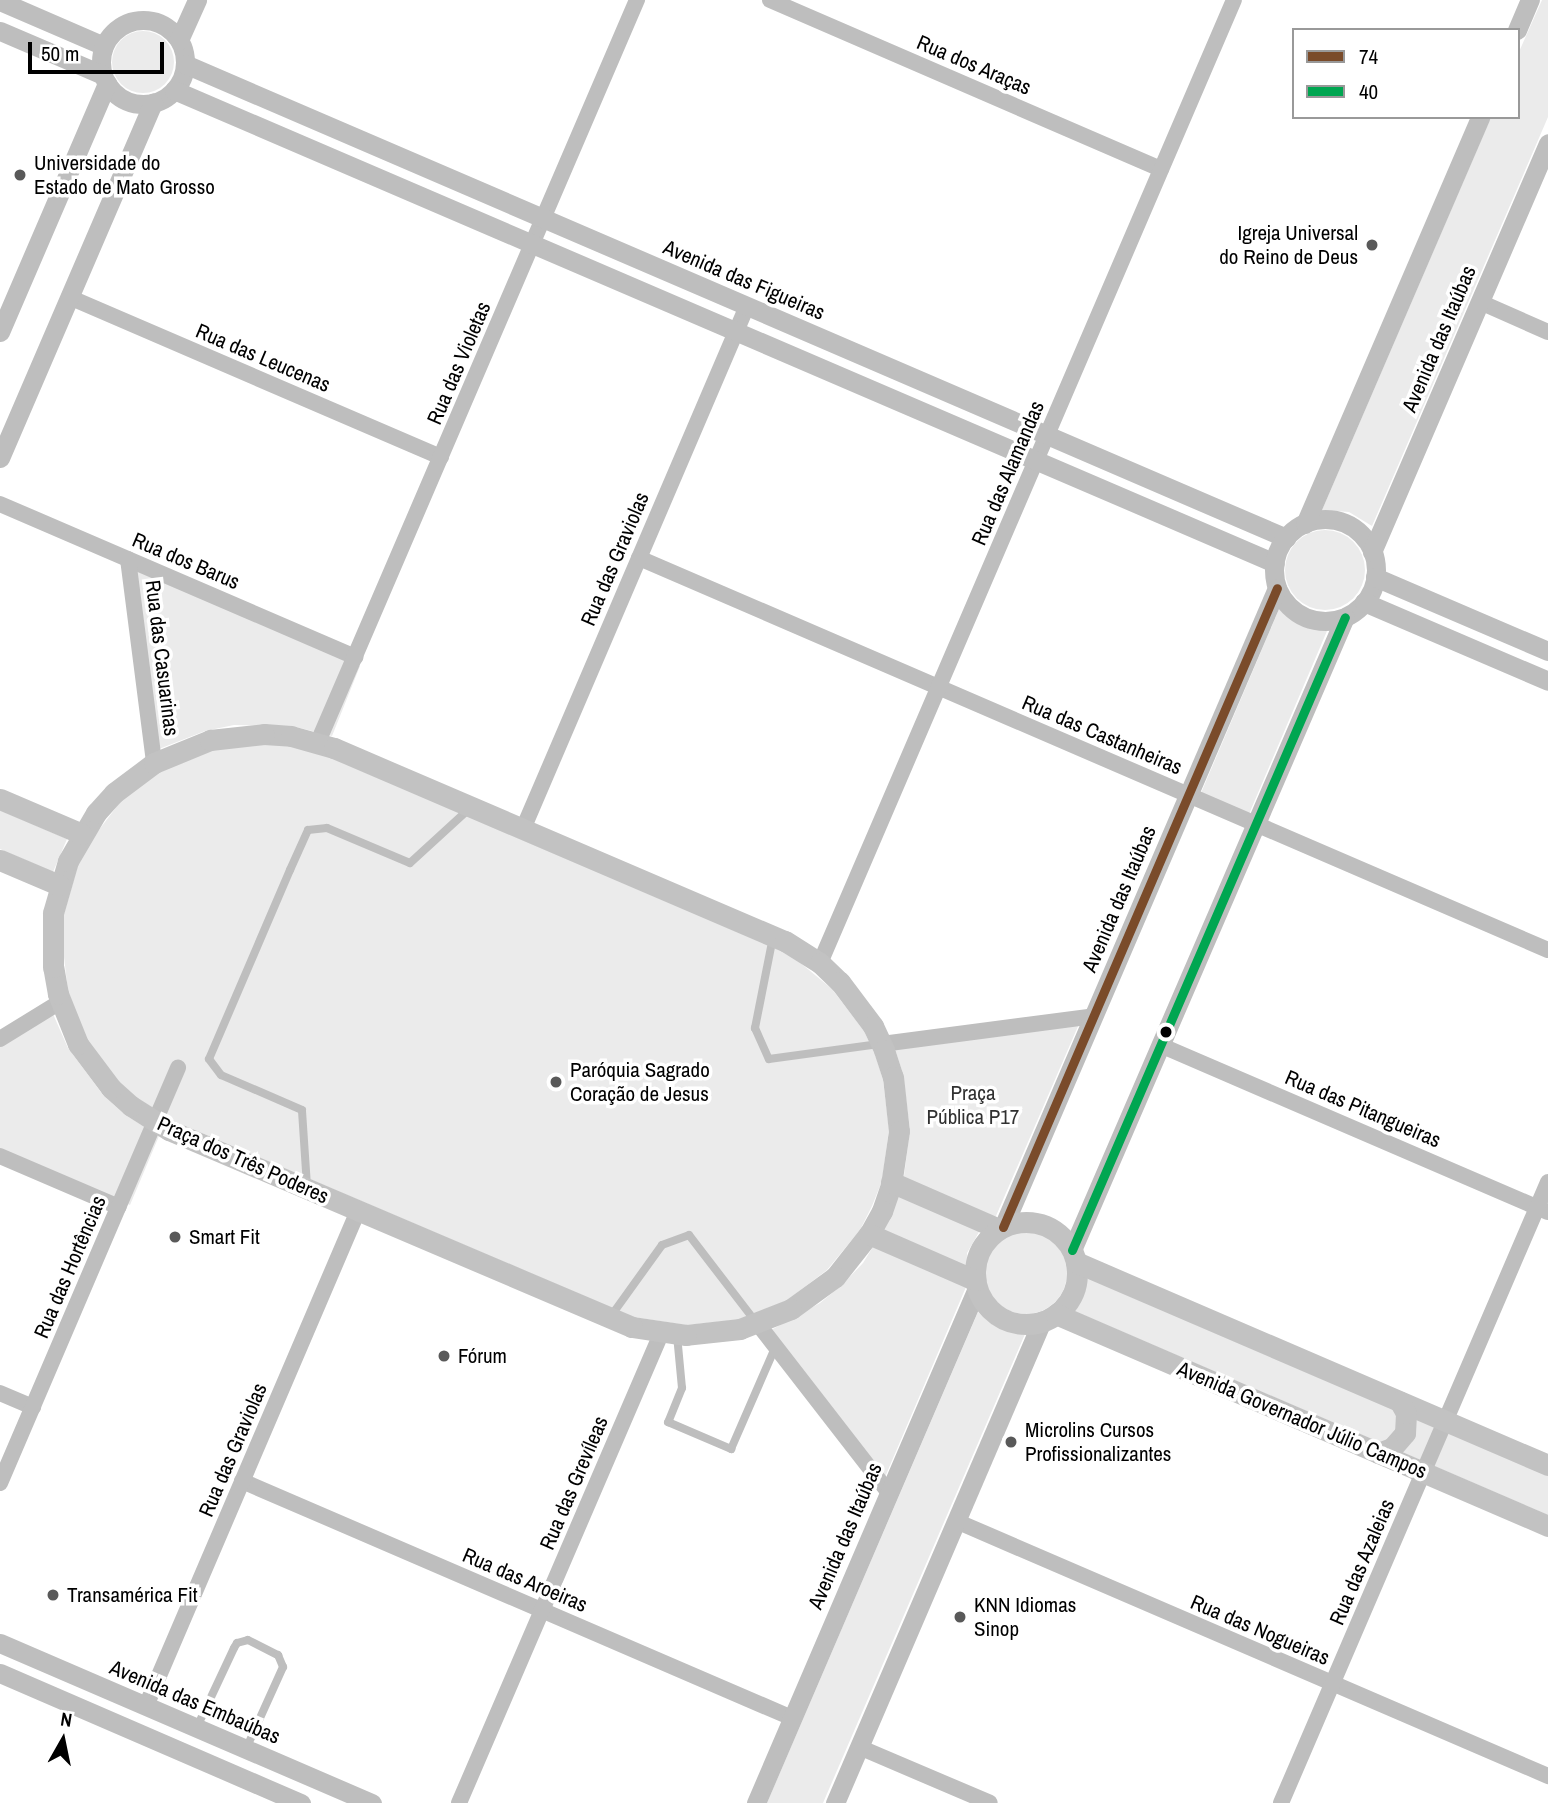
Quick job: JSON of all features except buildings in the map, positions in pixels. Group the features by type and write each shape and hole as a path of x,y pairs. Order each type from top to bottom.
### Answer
{"main road":[{"name":"Praça dos Três Poderes","path":"237,735 278,735 318,742 523,829 773,937 820,964 858,1003 882,1044 898,1103 899,1131 891,1182 869,1234 844,1267 814,1295 791,1309 758,1324 713,1334 669,1334 609,1319 155,1123 121,1097 93,1067 78,1045 60,1002 53,967 51,940 59,885 82,834 114,793 154,763 183,749 237,735"},
{"path":"0,799 82,834"},
{"path":"0,860 59,885"},
{"path":"891,1182 1001,1228"},
{"path":"976,1284 977,1255 988,1238 1001,1228 1024,1222 1044,1225 1061,1235 1074,1256 1074,1291 1049,1318"},
{"name":"Avenida Governador Júlio Campos","path":"869,1234 976,1284 984,1303 999,1316 1018,1323 1049,1318 1548,1526"},
{"path":"1074,1256 1548,1465"},
{"path":"1378,1453 1392,1448 1405,1433 1406,1413 1401,1402"}],"street":[{"path":"134,21 143,0"},
{"path":"179,40 197,0"},
{"name":"Rua das Violetas","path":"318,742 637,0"},
{"name":"Rua dos Araças","path":"770,0 1161,169"},
{"name":"Rua das Alamandas","path":"820,964 1234,0"},
{"path":"1518,28 1530,0"},
{"path":"0,1 104,46"},
{"path":"0,31 105,79 125,100 153,102 174,90 182,79 185,64 179,40 160,23 134,21 118,27 104,46 101,65 105,79 0,332"},
{"name":"Avenida das Figueiras","path":"185,64 1286,538"},
{"path":"174,90 1275,564"},
{"path":"0,458 153,102"},
{"path":"1305,524 1479,119"},
{"name":"Avenida das Itaúbas","path":"1372,552 1548,143"},
{"name":"Rua das Leucenas","path":"69,297 441,457"},
{"path":"1480,302 1548,332"},
{"name":"Rua das Graviolas","path":"523,829 747,306"},
{"name":"Rua dos Barus","path":"0,504 355,657"},
{"path":"1323,519 1350,526 1361,534 1372,552 1375,577 1364,602 1345,617 1327,621 1302,615 1283,599 1277,588 1275,564 1286,538 1305,524 1323,519"},
{"name":"Rua das Castanheiras","path":"639,558 1548,950"},
{"name":"Rua das Casuarinas","path":"128,559 154,763"},
{"path":"1375,577 1548,651"},
{"name":"Avenida das Itaúbas","path":"1001,1228 1277,588"},
{"path":"1364,602 1548,681"},
{"path":"1074,1256 1160,1045 1345,617"},
{"path":"0,1039 60,1002"},
{"path":"882,1044 1094,1016"},
{"name":"Rua das Pitangueiras","path":"1160,1045 1543,1209"},
{"name":"Rua das Hortências","path":"0,1483 178,1068"},
{"path":"0,1156 119,1207"},
{"name":"Rua das Azaleias","path":"1281,1803 1423,1473 1543,1209 1548,1182"},
{"name":"Rua das Graviolas","path":"146,1706 358,1211"},
{"name":"Avenida das Itaúbas","path":"755,1803 976,1284"},
{"path":"835,1803 956,1521 1049,1318"},
{"path":"758,1324 889,1493"},
{"name":"Rua das Grevíleas","path":"459,1803 542,1610 669,1334"},
{"path":"0,1393 33,1407"},
{"name":"Rua das Aroeiras","path":"242,1481 792,1718"},
{"name":"Rua das Nogueiras","path":"956,1521 1548,1776"},
{"name":"Avenida das Embaúbas","path":"0,1643 372,1803"},
{"path":"0,1673 301,1803"},
{"path":"859,1747 990,1803"}],"lane":[{"path":"307,1189 302,1110 221,1075 209,1059 308,830 327,828 410,863 472,807"},
{"path":"773,937 755,1028 769,1059 882,1044"},
{"path":"609,1319 662,1245 689,1235 758,1324"},
{"path":"669,1334 682,1388 668,1422 732,1449 776,1347"},
{"path":"197,1728 234,1648 237,1643 248,1640 278,1655 283,1667 246,1749"}],"green space":[{"path":"1542,0 1548,0 1548,117 1372,526 1349,512 1322,510 1490,119 1520,119 1520,50"},
{"path":"143,31 165,40 174,62 165,84 143,93 121,84 112,62 121,40"},
{"path":"1325,530 1340,533 1353,542 1362,555 1365,570 1362,585 1353,598 1340,607 1325,610 1310,607 1297,598 1288,585 1285,570 1288,555 1297,542 1310,533"},
{"path":"136,569 360,666 332,736 292,726 234,725 205,731 159,749"},
{"path":"1280,607 1305,627 1327,631 1249,814 1201,793"},
{"path":"265,744 290,746 329,756 775,948 792,956 832,989 864,1031 875,1054 883,1080 889,1129 882,1181 872,1206 860,1230 827,1270 786,1301 737,1320 686,1325 633,1317 174,1121 137,1098 118,1081 87,1040 68,991 62,940 64,914 78,865 89,843 121,801 162,770 212,750"},
{"path":"0,810 67,839 53,872 0,849"},
{"path":"53,1014 68,1048 103,1095 124,1114 159,1136 130,1205 0,1149 0,1047"},
{"name":"Praça Pública P17","path":"1079,1024 996,1216 979,1232 967,1253 966,1287 885,1477 771,1330 820,1303 842,1285 863,1263 884,1229 904,1176 910,1130 903,1074 895,1049"},
{"path":"1026,1232 1042,1235 1055,1244 1064,1257 1067,1273 1064,1289 1055,1302 1042,1311 1026,1314 1010,1311 997,1302 988,1289 985,1273 988,1257 997,1244 1010,1235"},
{"path":"1088,1278 1548,1476 1548,1515 1074,1311 1084,1294"},
{"path":"978,1312 993,1325 1025,1334 823,1803 767,1803"}],"transit line":[{"name":"74","path":"1003,1227 1277,588"},
{"name":"40","path":"1072,1250 1345,617"}],"place":[{"name":"Universidade do Estado de Mato Grosso","path":"20,175"},
{"name":"Igreja Universal do Reino de Deus","path":"1372,245"},
{"name":"Paróquia Sagrado Coração de Jesus","path":"556,1082"},
{"name":"Smart Fit","path":"175,1237"},
{"name":"Fórum","path":"444,1356"},
{"name":"Microlins Cursos Profissionalizantes","path":"1011,1442"},
{"name":"Transamérica Fit","path":"53,1595"},
{"name":"KNN Idiomas Sinop","path":"960,1617"}]}
